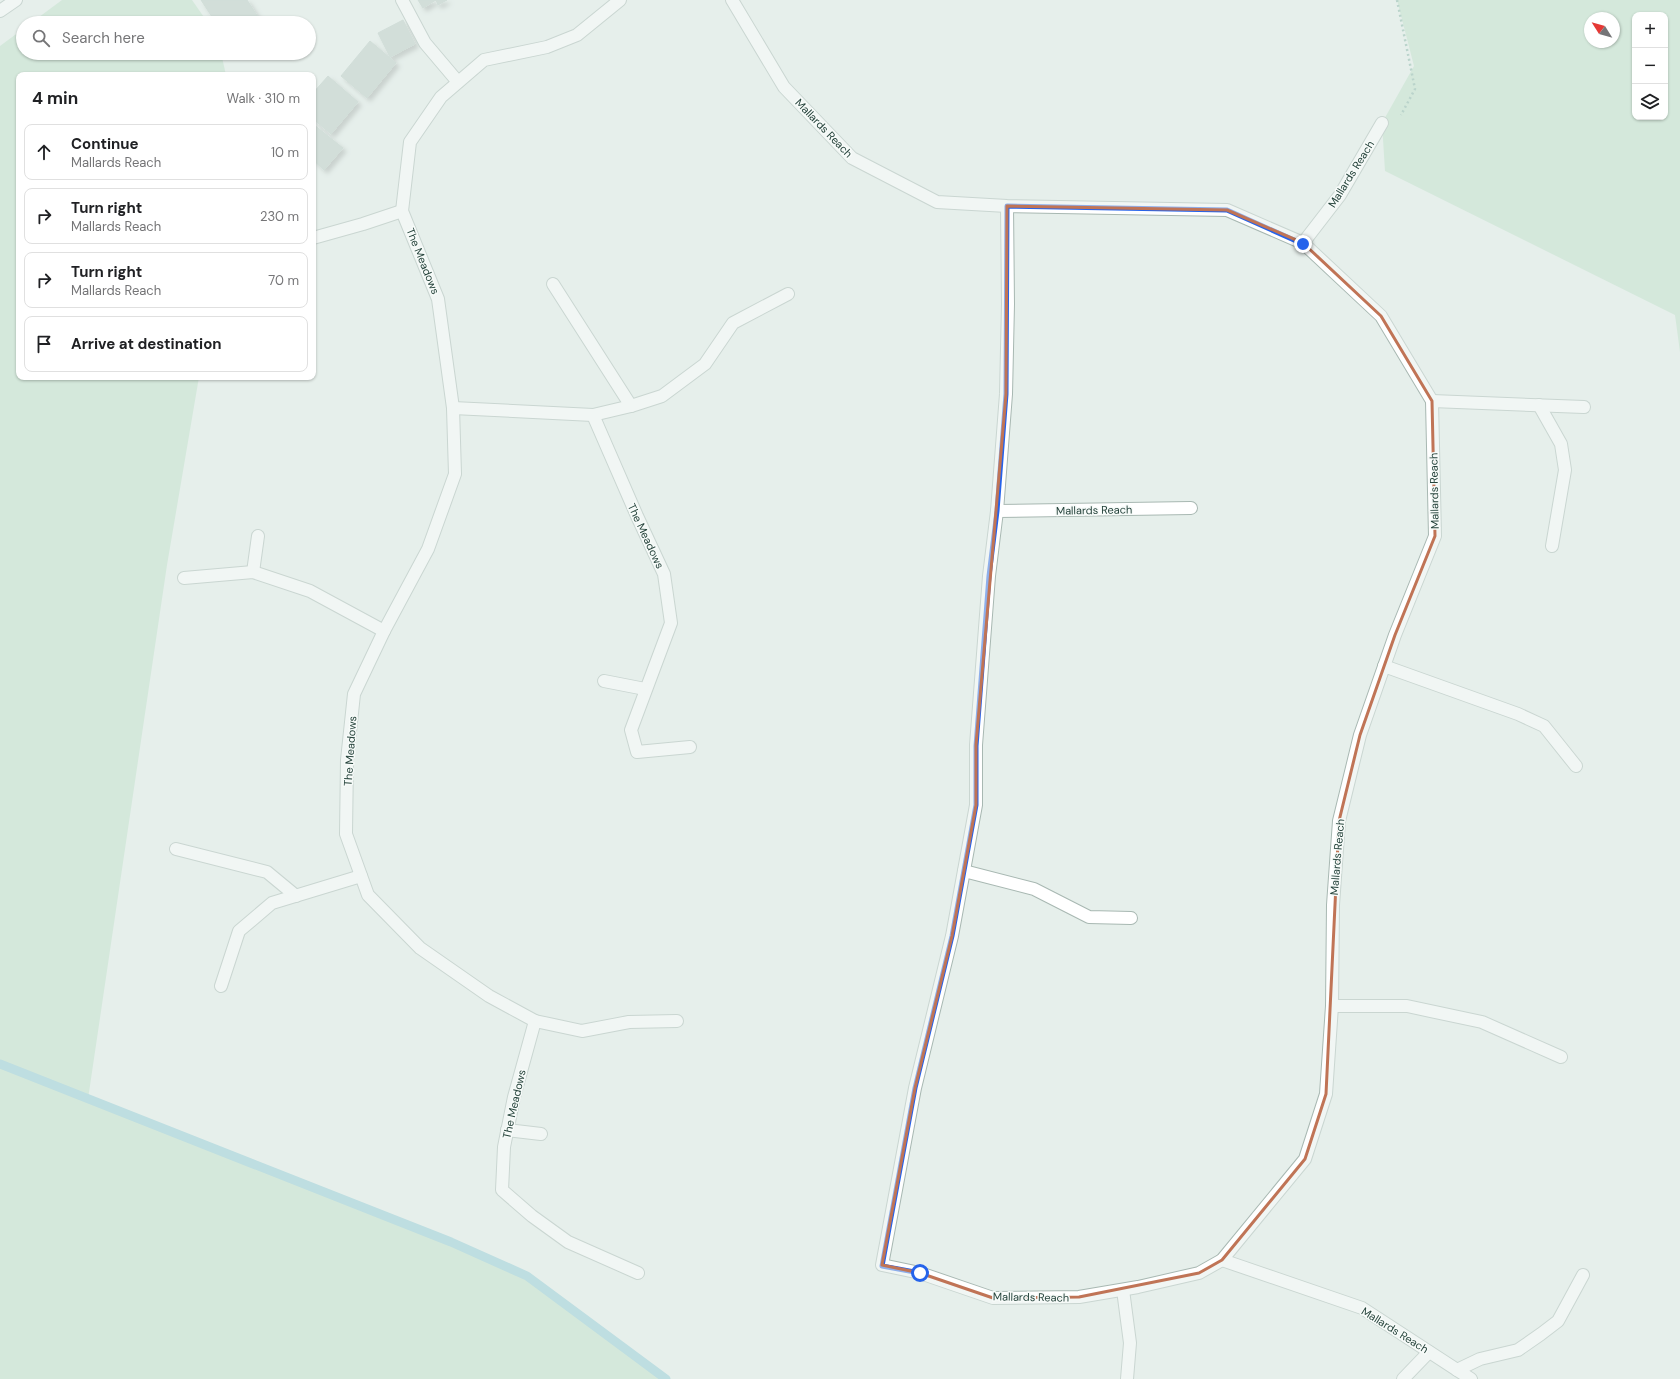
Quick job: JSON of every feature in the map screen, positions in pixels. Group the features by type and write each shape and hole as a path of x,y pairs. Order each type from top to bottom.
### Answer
{"street":[{"path":"0,11 16,0"},
{"path":"402,0 425,42 458,82"},
{"name":"The Meadows","path":"620,0 577,35 547,47 484,60 441,97 410,142 402,210 438,298 453,408 455,474 428,550 384,631 354,694 347,760 346,834 368,895 420,948 489,996 534,1021 582,1031 629,1022 677,1021"},
{"name":"Mallards Reach","path":"732,0 784,87 852,158 937,202 1007,206 1227,210 1303,244 1381,316 1432,401 1435,536 1395,635 1360,735 1339,821 1333,905 1332,1006 1326,1094 1305,1159 1246,1233 1222,1260 1199,1273 1123,1290 1079,1297 993,1298 920,1273 882,1266 915,1088 952,936 976,805 976,746 989,576 997,511 1006,394 1007,206"},
{"name":"Mallards Reach","path":"1303,244 1340,195 1382,123"},
{"path":"316,237 363,224 402,210"},
{"path":"553,284 631,406"},
{"path":"453,408 593,415 631,406 662,396 705,364 733,323 788,294"},
{"path":"1432,401 1584,407"},
{"path":"1539,406 1562,444 1565,470 1552,546"},
{"name":"The Meadows","path":"593,415 664,574 671,624 632,730 637,752 690,747"},
{"name":"Mallards Reach","path":"997,511 1191,508"},
{"path":"253,572 258,536"},
{"path":"184,578 253,572 310,591 384,631"},
{"path":"1384,666 1518,714 1544,726 1576,766"},
{"path":"604,681 646,689"},
{"path":"176,849 267,872 296,896"},
{"path":"964,870 1034,889 1089,916 1131,918"},
{"path":"221,986 239,931 272,903 361,876"},
{"path":"1332,1006 1407,1006 1482,1022 1562,1058"},
{"name":"The Meadows","path":"534,1021 507,1130 504,1147 502,1190 532,1216 568,1242 638,1273"},
{"path":"507,1130 541,1134"},
{"name":"Mallards Reach","path":"1222,1260 1362,1308 1471,1379"},
{"path":"1457,1370 1480,1359 1518,1350 1541,1334 1558,1321 1583,1275"},
{"path":"1123,1290 1130,1343 1127,1379"},
{"path":"1404,1379 1429,1352"}],"path":[{"path":"1382,123 1400,118 1415,89 1397,0"}],"highlighted area":[{"path":"1007,206 1227,210 1303,243 1381,316 1432,401 1435,536 1395,635 1360,735 1339,821 1326,1094 1305,1159 1222,1260 1199,1273 1079,1297 993,1298 920,1273 882,1265 915,1088 952,936 976,805 976,745 1006,394"}],"green space":[{"path":"62,0 192,0 203,16 40,16"},
{"path":"1397,0 1680,0 1680,352 1675,315 1385,171 1382,123 1414,66"},
{"path":"16,34 16,60 223,60 225,72 16,72 16,380 198,380 167,565 88,1099 451,1242 527,1276 666,1379 0,1379 0,46"}],"building":[{"path":"201,0 247,0 257,16 211,16"},
{"path":"418,0 436,0 423,8"},
{"path":"436,0 447,0 438,5"},
{"path":"403,20 415,44 390,57 378,33"},
{"path":"370,41 396,63 367,98 341,76"},
{"path":"328,76 358,102 331,134 316,122 316,90"},
{"path":"316,126 343,148 324,170 316,163"}],"waterway":[{"path":"0,1064 451,1242 527,1276 666,1379"}],"route":[{"path":"920,1273 882,1266 915,1088 952,936 976,805 976,746 989,576 997,511 1006,394 1008,304 1007,206 1227,210 1303,244"}]}
